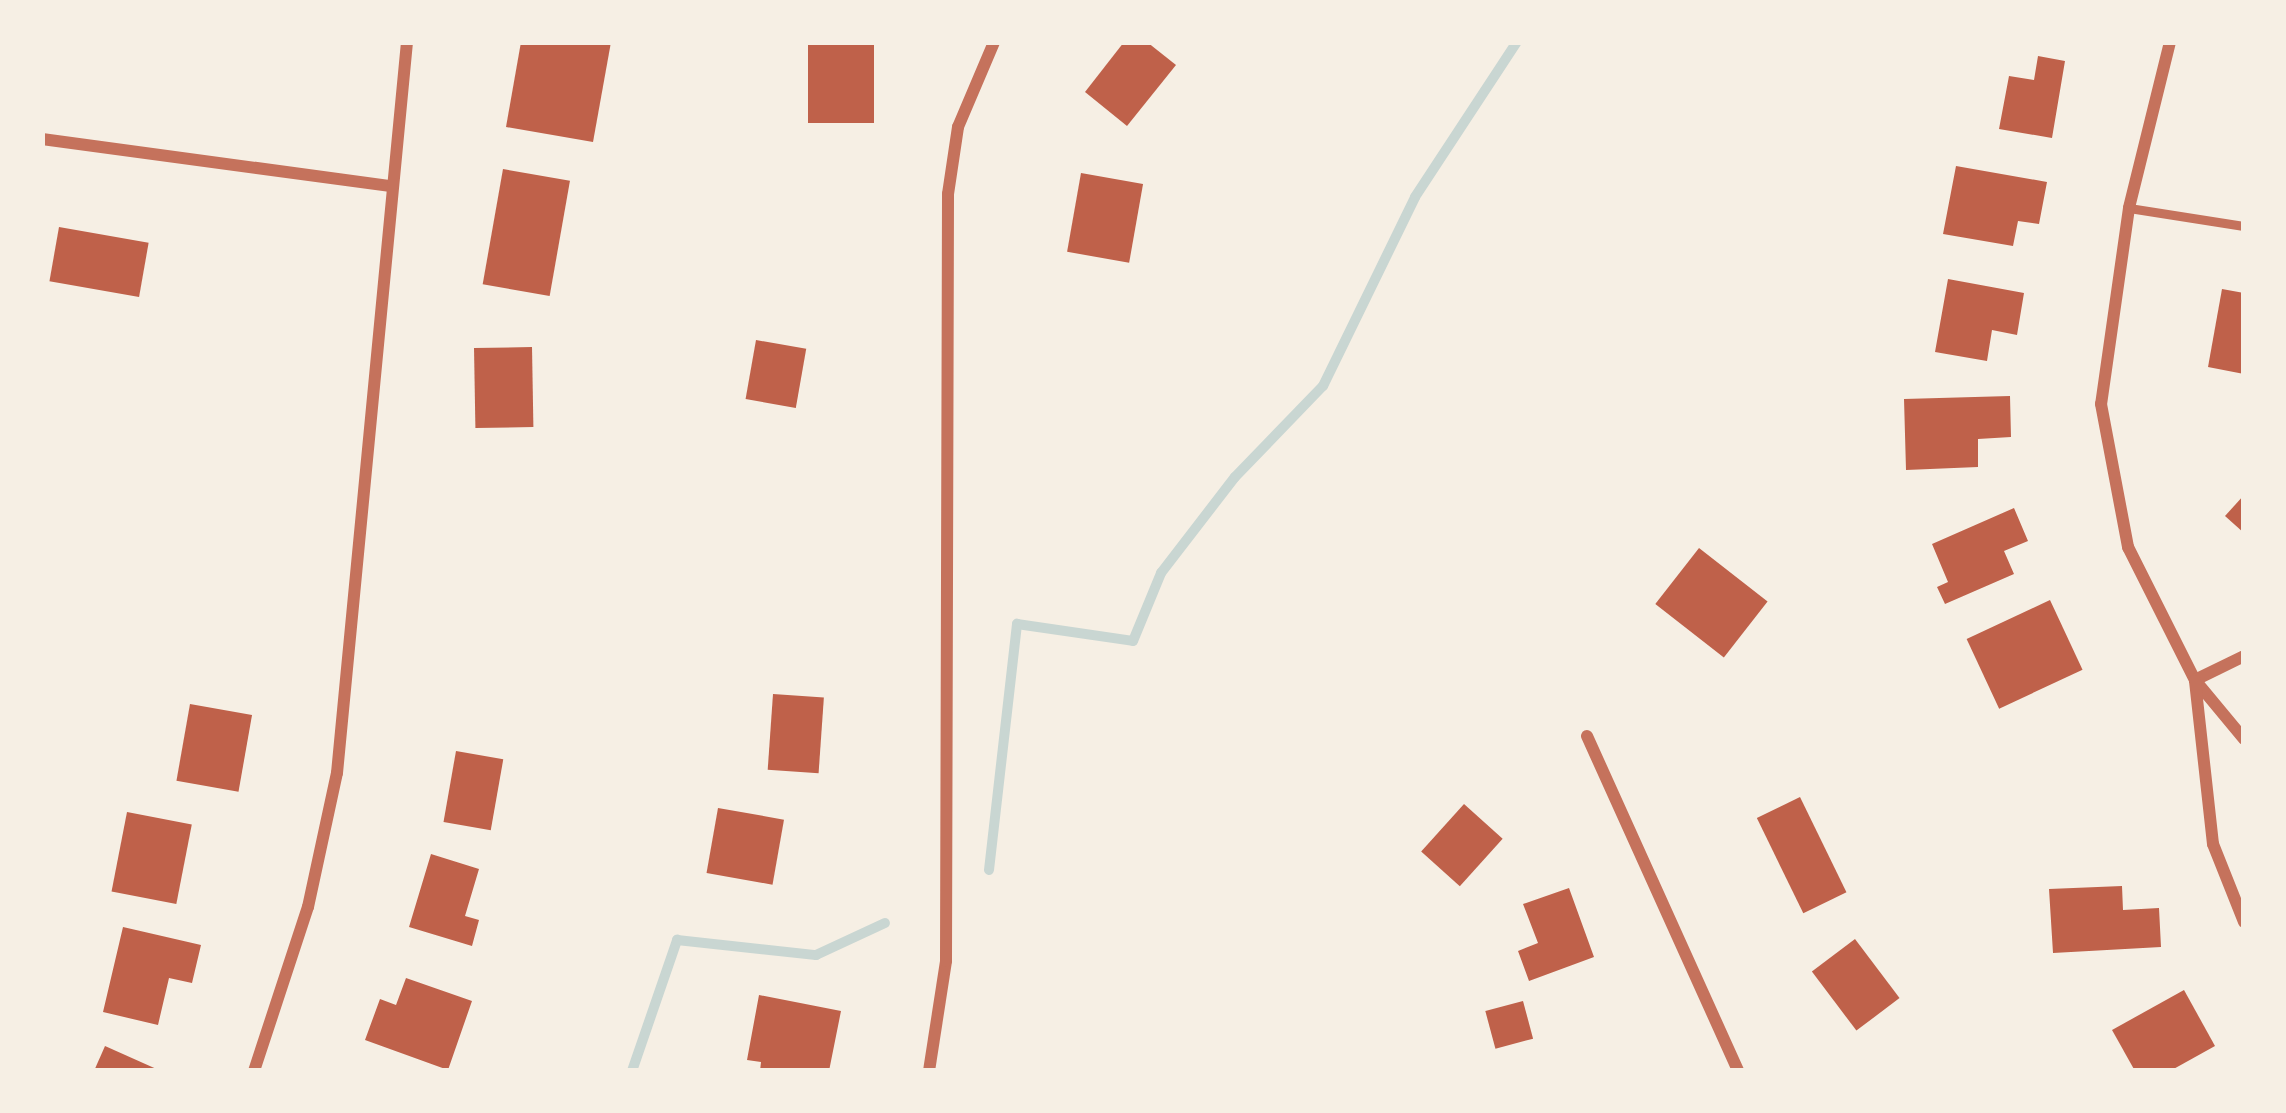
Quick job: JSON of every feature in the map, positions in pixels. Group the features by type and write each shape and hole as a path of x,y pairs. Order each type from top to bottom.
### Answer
{"street":[{"path":"254,1071 308,908 337,773 407,42"},
{"path":"929,1071 946,961 948,194 958,127 994,42"},
{"path":"2170,42 2128,208 2102,404 2110,478 2128,547 2195,680 2244,739"},
{"path":"42,139 391,186"},
{"path":"2195,680 2244,656"},
{"path":"2195,680 2213,844 2244,922"},
{"path":"1587,736 1738,1071"}],"lane":[{"path":"2128,208 2244,226"}],"building":[{"path":"521,42 611,42 593,142 506,127"},
{"path":"808,42 874,42 874,123 808,123"},
{"path":"1124,42 1147,42 1176,65 1127,126 1085,92"},
{"path":"2038,56 2065,61 2052,138 1999,129 2009,76 2034,80"},
{"path":"1956,166 2047,182 2039,224 2018,221 2013,246 1943,234"},
{"path":"503,169 570,181 550,296 483,284"},
{"path":"1081,173 1143,184 1129,263 1067,252"},
{"path":"59,227 149,243 139,297 49,281"},
{"path":"1948,279 2024,293 2017,335 1992,330 1987,361 1935,352"},
{"path":"2222,289 2244,293 2244,374 2208,367"},
{"path":"756,340 806,349 796,408 746,399"},
{"path":"532,347 533,427 475,428 474,348"},
{"path":"2010,396 2011,437 1978,439 1978,467 1906,470 1904,399"},
{"path":"2244,495 2244,533 2225,516"},
{"path":"2014,508 2028,541 2004,551 2014,574 1945,604 1937,587 1948,582 1932,544"},
{"path":"1699,548 1768,602 1724,658 1655,604"},
{"path":"2050,600 2083,670 1999,709 1967,639"},
{"path":"773,694 824,698 819,773 768,770"},
{"path":"190,704 252,715 238,792 176,781"},
{"path":"456,751 503,759 491,830 443,822"},
{"path":"1800,797 1846,892 1803,913 1757,818"},
{"path":"1464,804 1503,839 1460,886 1421,852"},
{"path":"718,808 784,820 773,885 707,873"},
{"path":"127,812 192,825 176,904 112,892"},
{"path":"431,854 479,869 465,916 479,920 472,946 409,927"},
{"path":"2122,886 2123,910 2159,908 2161,947 2053,953 2049,889"},
{"path":"1569,888 1594,957 1529,981 1518,951 1538,943 1523,904"},
{"path":"123,927 201,945 192,983 169,978 158,1025 103,1012"},
{"path":"1855,939 1900,998 1856,1031 1812,971"},
{"path":"406,978 472,1001 448,1070 365,1040 380,999 396,1005"},
{"path":"2184,990 2215,1046 2170,1071 2135,1071 2112,1030"},
{"path":"759,995 841,1011 829,1071 760,1071 761,1062 747,1060"},
{"path":"1523,1001 1533,1039 1495,1049 1485,1011"},
{"path":"105,1046 161,1071 94,1071"}],"waterway":[{"path":"989,870 1017,624 1133,641 1161,573 1235,477 1323,386 1415,197 1517,42"},
{"path":"632,1071 677,940 816,955 885,923"}]}
